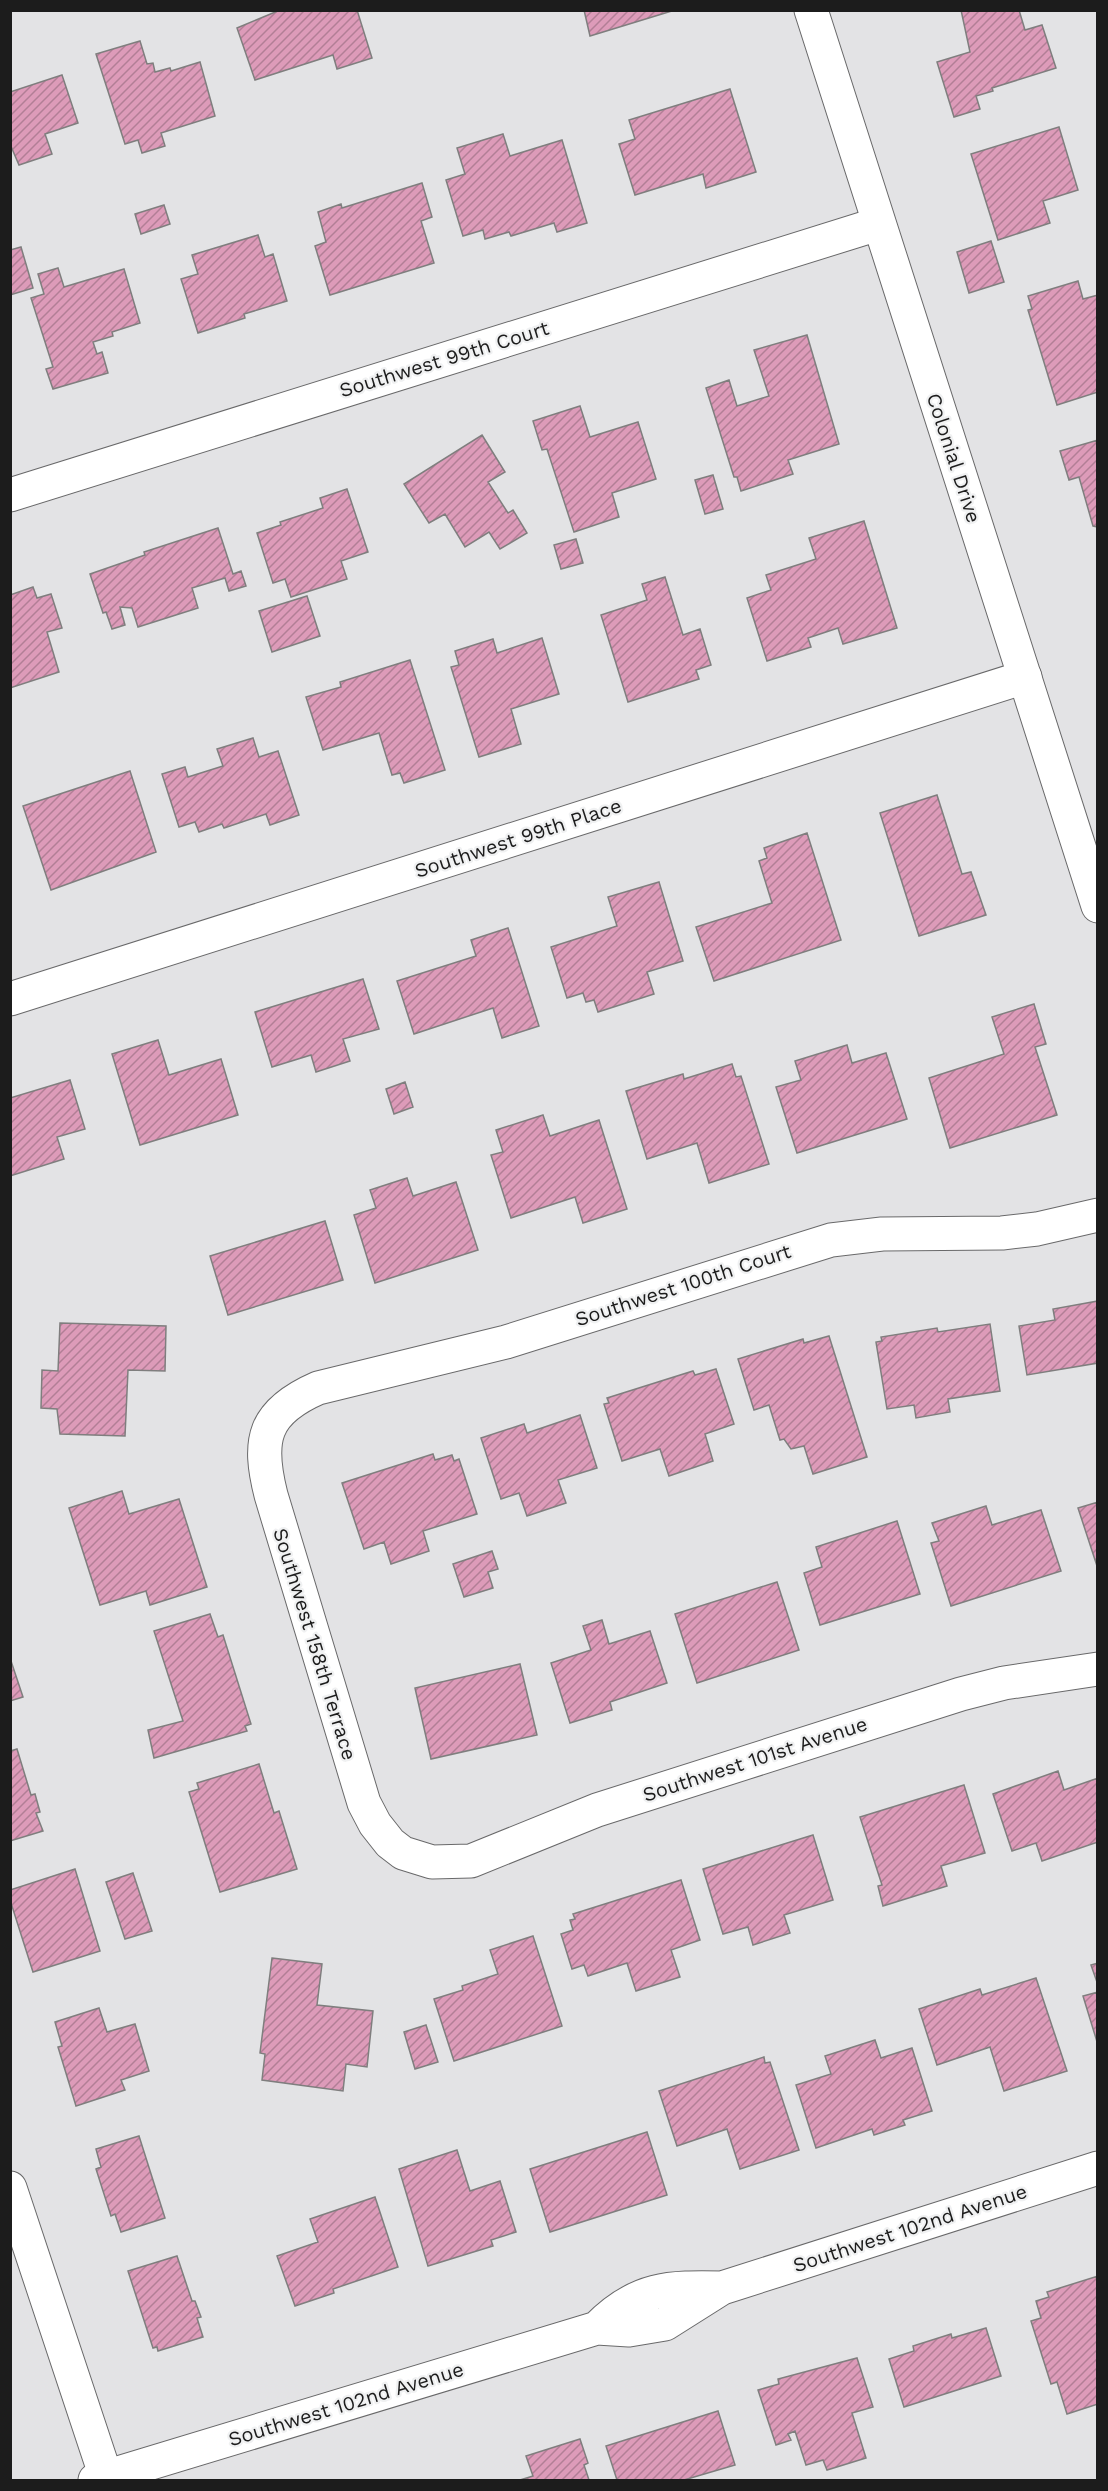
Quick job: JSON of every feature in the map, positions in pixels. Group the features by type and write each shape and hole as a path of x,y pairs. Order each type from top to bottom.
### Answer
{"street":[{"name":"Colonial Drive","path":"811,10 1098,906"},
{"name":"Southwest 99th Court","path":"10,495 878,224"},
{"name":"Southwest 99th Place","path":"10,999 1025,677"},
{"name":"Southwest 100th Court","path":"281,1411 304,1394 332,1383 506,1342 831,1240 882,1234 1002,1233 1037,1229 1098,1215"},
{"name":"Southwest 158th Terrace","path":"281,1411 273,1419 264,1440 265,1473 356,1780 375,1824 390,1843 418,1859"},
{"name":"Southwest 101st Avenue","path":"418,1859 447,1863 471,1861 608,1806 961,1694 1004,1683 1098,1669"},
{"name":"Southwest 102nd Avenue","path":"101,2479 597,2328 629,2330 665,2324 722,2288 1098,2168"},
{"path":"10,2187 101,2479"}],"building":[{"path":"280,10 357,10 372,58 337,69 333,55 255,80 237,28"},
{"path":"584,10 675,10 590,36"},
{"path":"961,10 1019,10 1025,30 1042,25 1056,68 992,88 993,91 976,96 980,109 954,117 937,62 970,52"},
{"path":"140,41 147,64 153,63 155,72 170,68 171,71 200,62 215,116 161,133 165,146 142,153 138,140 125,144 96,54"},
{"path":"62,75 78,123 45,134 52,154 19,165 10,144 10,92"},
{"path":"730,89 756,172 706,188 703,174 635,195 619,144 635,139 629,120"},
{"path":"1059,127 1078,190 1043,201 1050,223 998,240 971,154"},
{"path":"503,134 510,156 562,140 587,223 557,232 554,223 511,236 509,232 485,239 483,230 463,236 446,180 465,174 457,148"},
{"path":"422,183 432,217 421,221 434,263 330,295 315,246 326,242 318,212 341,204 342,208"},
{"path":"164,205 170,224 141,234 135,214"},
{"path":"258,235 265,257 273,254 287,301 244,314 245,318 198,333 181,279 198,274 192,255"},
{"path":"991,241 1004,282 969,293 957,252"},
{"path":"21,247 33,288 10,295 10,250"},
{"path":"58,268 64,287 124,269 140,323 112,332 113,336 93,342 97,354 102,352 108,373 53,389 46,369 53,367 31,298 44,294 38,274"},
{"path":"1078,281 1083,299 1098,295 1098,392 1057,405 1028,310 1032,309 1028,296"},
{"path":"807,335 839,444 788,460 793,474 741,491 737,477 734,477 706,388 729,380 737,406 769,396 754,350"},
{"path":"580,406 590,437 638,422 656,479 612,493 619,517 574,532 547,449 542,450 533,421"},
{"path":"482,435 505,472 488,482 508,513 513,510 527,533 500,549 489,532 465,547 445,514 429,523 404,484"},
{"path":"1098,440 1098,527 1093,526 1079,477 1069,480 1060,451"},
{"path":"713,475 723,509 705,514 695,480"},
{"path":"347,489 368,552 341,561 347,579 291,597 285,579 273,583 257,533 281,525 280,522 323,508 320,498"},
{"path":"864,521 897,628 843,644 838,628 808,638 811,647 767,661 747,598 771,590 766,575 816,559 809,538"},
{"path":"218,528 233,574 241,571 246,586 229,591 225,578 192,588 198,608 138,627 132,608 120,607 125,625 112,629 106,612 103,613 90,574 145,555 144,552"},
{"path":"576,539 583,563 561,569 554,545"},
{"path":"665,577 683,635 700,629 711,665 696,670 699,679 628,702 601,615 647,600 642,584"},
{"path":"33,587 37,598 51,594 62,628 47,632 59,672 10,688 10,595"},
{"path":"307,596 320,636 272,652 259,611"},
{"path":"542,638 559,694 511,709 521,744 479,757 451,667 459,665 455,651 493,639 497,653"},
{"path":"410,660 445,770 404,783 400,773 392,775 379,733 323,750 306,697 341,687 340,682"},
{"path":"253,738 259,757 278,751 299,815 270,825 266,814 224,828 222,824 199,832 195,822 179,827 162,774 185,767 188,777 223,766 217,749"},
{"path":"130,771 156,852 51,890 23,806"},
{"path":"937,795 962,874 971,872 986,915 919,936 880,813"},
{"path":"807,833 841,940 714,981 696,927 772,903 759,861 767,858 764,848"},
{"path":"659,882 683,961 647,972 654,994 598,1012 594,1000 586,1002 583,993 567,998 551,947 617,926 608,897"},
{"path":"508,928 539,1026 502,1038 493,1008 414,1034 397,981 476,956 471,940"},
{"path":"363,979 379,1029 343,1039 350,1061 316,1072 311,1055 272,1067 255,1012"},
{"path":"1034,1004 1046,1044 1035,1047 1057,1115 950,1148 929,1078 1004,1054 992,1017"},
{"path":"158,1040 169,1075 221,1059 238,1115 140,1145 112,1054"},
{"path":"847,1045 852,1063 886,1053 907,1119 797,1153 776,1087 801,1080 795,1061"},
{"path":"732,1064 736,1077 741,1076 769,1164 709,1183 697,1143 647,1159 626,1091 683,1074 684,1079"},
{"path":"70,1080 85,1129 57,1137 64,1159 10,1176 10,1098"},
{"path":"405,1082 413,1107 394,1114 386,1089"},
{"path":"543,1115 550,1136 599,1120 627,1209 583,1223 575,1197 511,1218 491,1155 503,1152 496,1130"},
{"path":"407,1178 413,1196 456,1182 478,1250 375,1283 354,1215 376,1208 370,1190"},
{"path":"325,1221 343,1280 228,1315 210,1256"},
{"path":"1098,1301 1098,1363 1027,1375 1019,1326 1055,1320 1053,1309"},
{"path":"60,1323 166,1326 165,1371 128,1370 125,1436 60,1434 57,1409 41,1408 42,1370 58,1371"},
{"path":"990,1324 1000,1391 948,1399 950,1412 916,1418 914,1405 887,1409 876,1342 882,1341 881,1337 937,1328 938,1332"},
{"path":"829,1336 867,1457 813,1474 804,1446 791,1449 784,1439 780,1440 769,1405 754,1410 738,1359 803,1339 804,1343"},
{"path":"716,1369 734,1424 705,1434 713,1461 669,1476 660,1449 622,1461 604,1404 609,1403 607,1398 693,1371 695,1375"},
{"path":"580,1415 597,1468 558,1480 566,1503 527,1516 519,1493 501,1499 481,1438 524,1424 527,1433"},
{"path":"433,1454 435,1460 452,1455 454,1461 459,1459 477,1514 423,1531 429,1551 391,1564 384,1542 364,1549 342,1483"},
{"path":"122,1491 129,1514 179,1499 207,1587 150,1605 146,1591 100,1605 69,1508"},
{"path":"1098,1502 1098,1569 1078,1508"},
{"path":"986,1506 992,1525 1041,1510 1061,1571 951,1606 931,1543 939,1541 932,1523"},
{"path":"897,1521 920,1594 820,1625 804,1573 822,1567 816,1547"},
{"path":"492,1551 498,1569 488,1572 493,1588 464,1597 453,1564"},
{"path":"777,1582 799,1650 697,1683 675,1614"},
{"path":"210,1614 218,1637 223,1635 251,1724 245,1726 247,1731 154,1758 148,1730 183,1721 154,1631"},
{"path":"602,1620 609,1644 650,1631 667,1683 610,1702 612,1710 570,1723 551,1663 591,1650 583,1626"},
{"path":"10,1658 23,1697 10,1701"},
{"path":"520,1664 537,1735 431,1759 415,1688"},
{"path":"17,1749 31,1795 35,1794 40,1812 36,1813 43,1831 10,1841 10,1751"},
{"path":"259,1764 274,1813 279,1811 297,1869 220,1892 189,1792 199,1789 197,1783"},
{"path":"1058,1771 1064,1790 1098,1778 1098,1842 1042,1861 1036,1843 1012,1851 993,1794"},
{"path":"964,1785 985,1853 941,1866 947,1886 883,1906 878,1886 882,1885 860,1817"},
{"path":"813,1835 833,1900 784,1915 790,1933 753,1945 748,1927 723,1934 703,1869"},
{"path":"75,1869 100,1951 33,1972 10,1900 10,1890"},
{"path":"133,1873 152,1931 125,1939 106,1882"},
{"path":"681,1880 700,1940 671,1950 680,1977 636,1991 627,1963 588,1976 584,1965 572,1969 561,1934 573,1930 570,1920 575,1919 573,1914"},
{"path":"533,1936 562,2026 454,2061 434,1999 463,1990 462,1986 498,1974 490,1950"},
{"path":"272,1958 322,1964 317,2005 373,2011 367,2067 346,2064 343,2091 262,2080 265,2054 260,2053"},
{"path":"1098,1963 1098,1985 1091,1965"},
{"path":"1036,1978 1067,2071 1004,2091 990,2047 937,2065 919,2009 980,1989 982,1995"},
{"path":"1098,1992 1098,2045 1083,1996"},
{"path":"99,2008 107,2032 135,2024 149,2071 121,2080 125,2090 76,2106 58,2047 62,2046 55,2022"},
{"path":"426,2025 438,2062 415,2069 404,2032"},
{"path":"875,2040 881,2058 912,2048 932,2111 903,2120 905,2125 874,2135 872,2129 816,2148 796,2085 831,2074 825,2056"},
{"path":"764,2057 765,2063 770,2062 799,2150 740,2169 727,2129 677,2146 659,2091"},
{"path":"647,2132 667,2195 550,2232 530,2169"},
{"path":"139,2136 165,2218 121,2232 115,2214 111,2216 96,2169 101,2167 96,2149"},
{"path":"457,2150 470,2191 500,2181 516,2232 491,2240 493,2246 428,2266 399,2169"},
{"path":"375,2197 398,2267 333,2289 334,2293 295,2306 277,2256 318,2242 310,2219"},
{"path":"177,2256 192,2301 195,2301 201,2317 197,2318 203,2337 158,2351 157,2347 153,2348 128,2271"},
{"path":"1098,2276 1098,2404 1067,2414 1057,2382 1051,2384 1031,2321 1041,2318 1036,2301 1049,2297 1047,2292"},
{"path":"986,2328 1001,2376 904,2407 889,2359 914,2351 913,2346 951,2334 952,2338"},
{"path":"857,2358 873,2407 852,2413 866,2458 827,2470 823,2460 806,2465 795,2431 788,2434 791,2440 776,2445 758,2390 779,2384 778,2379"},
{"path":"718,2411 735,2465 684,2480 617,2480 606,2446"},
{"path":"580,2439 588,2463 584,2465 589,2480 520,2480 533,2476 526,2456"}]}
